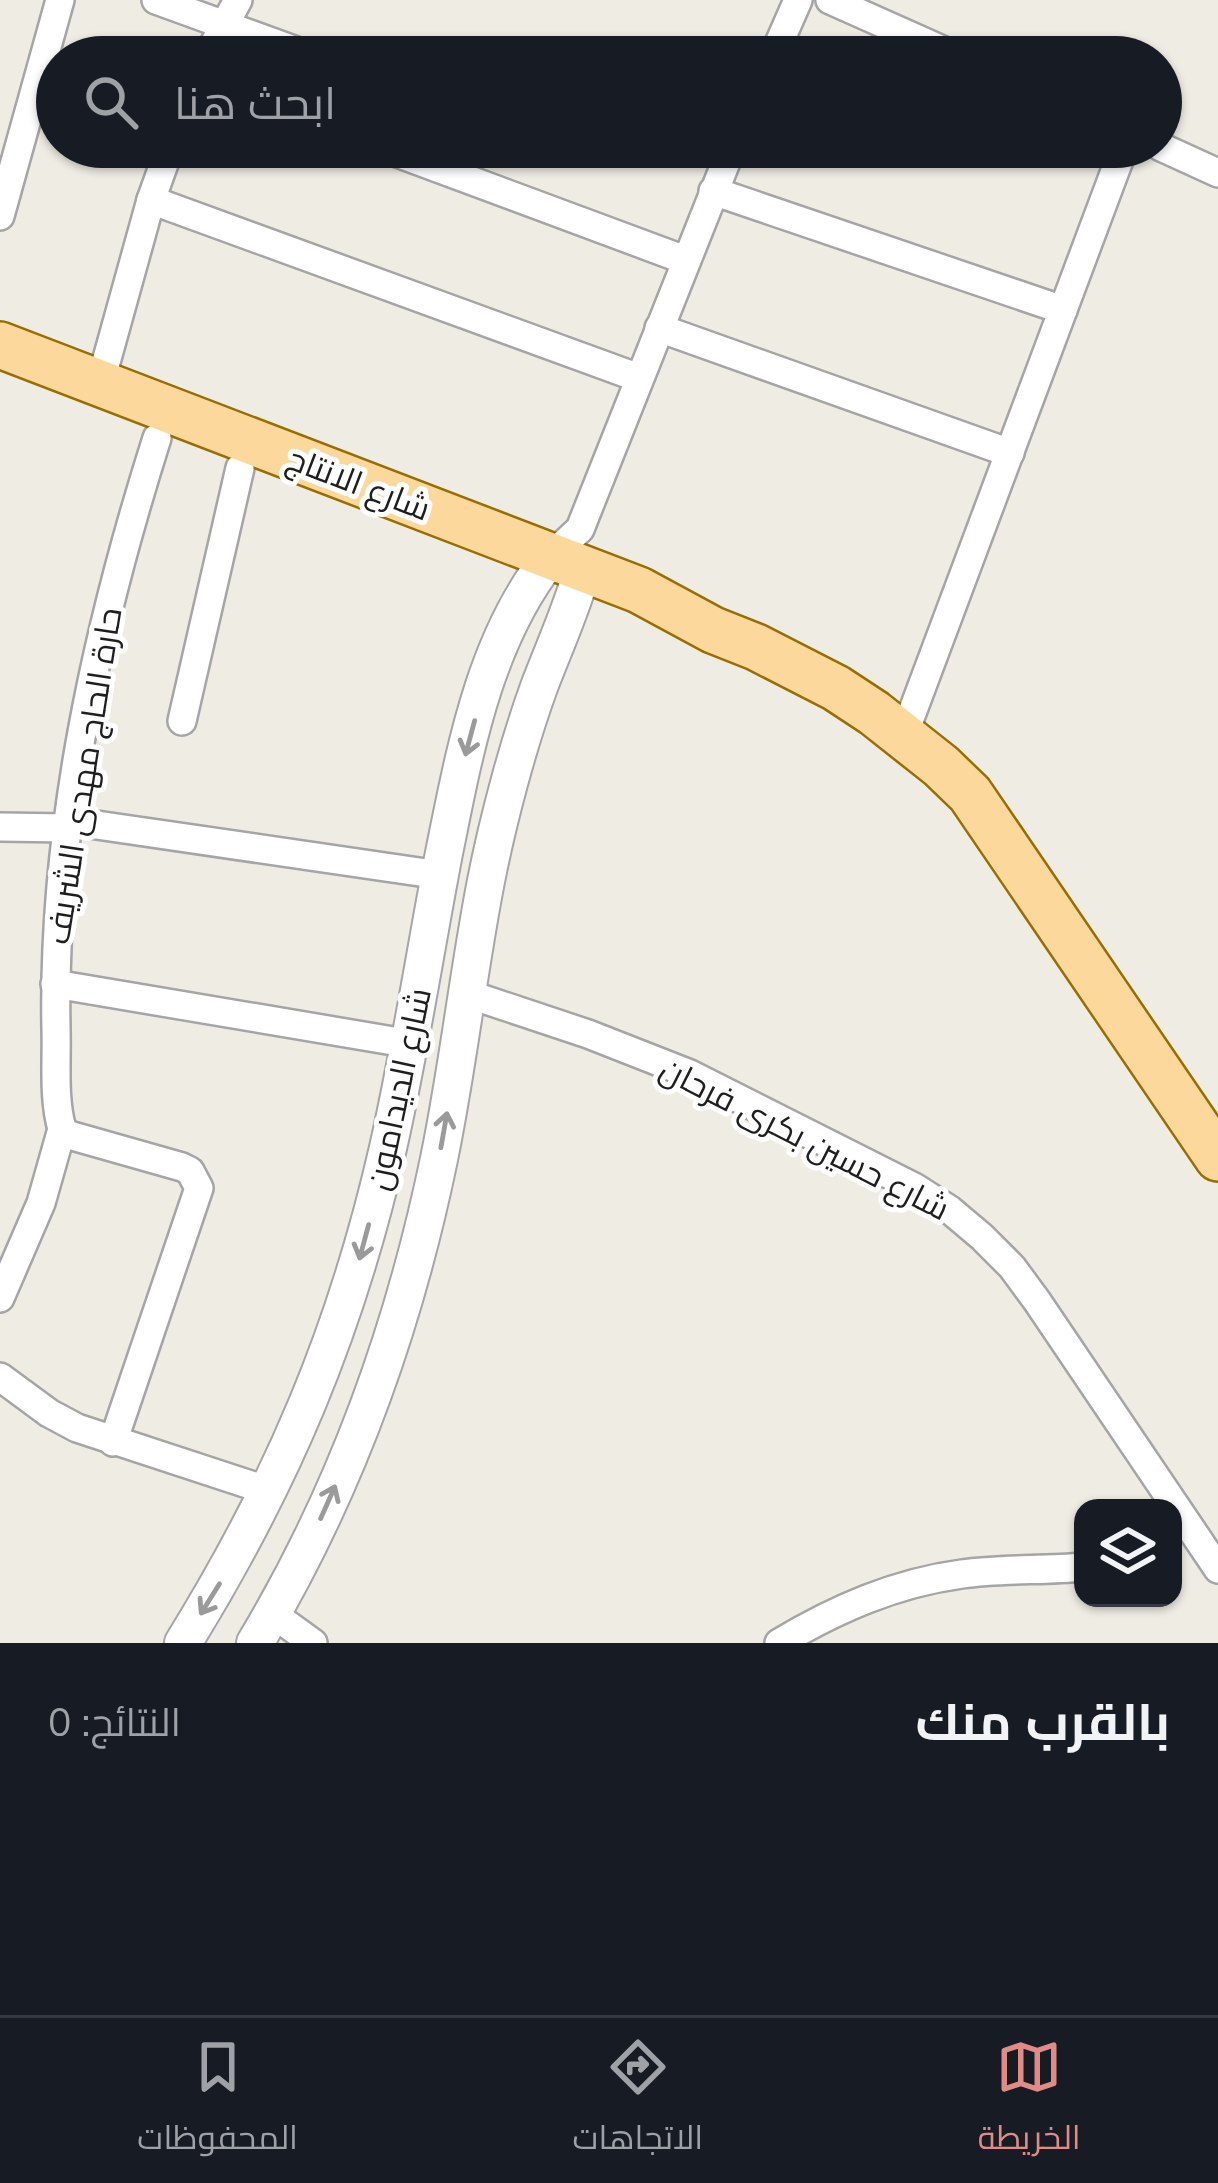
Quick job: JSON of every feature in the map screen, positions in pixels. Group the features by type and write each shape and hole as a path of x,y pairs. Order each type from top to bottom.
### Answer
{"main road":[{"name":"شارع الانتاج","path":"0,345 565,565"},
{"name":"شارع الانتاج","path":"0,378 240,468 639,590 836,688 955,780 991,822 1218,1158"}],"street":[{"path":"50,36 60,0"},
{"path":"155,0 231,12 275,36"},
{"path":"782,36 798,0"},
{"path":"830,0 911,36"},
{"path":"0,216 36,86"},
{"path":"1182,157 1218,173"},
{"path":"100,384 162,168"},
{"path":"438,168 686,260"},
{"name":"شارع الديدامون","path":"264,1629 318,1526 392,1340 438,1163 486,879 539,688 565,565 723,168"},
{"path":"903,737 1116,168"},
{"path":"713,191 1063,310"},
{"path":"151,200 639,378"},
{"path":"659,328 1010,453"},
{"name":"حارة الحاج مهدى الشريف","path":"62,1129 55,945 69,825 90,690 115,575 157,438"},
{"path":"182,721 240,468"},
{"name":"شارع الديدامون","path":"183,1643 269,1491 340,1323 370,1222 410,1044 459,780 488,674 512,613 565,565"},
{"path":"488,674 539,688"},
{"path":"0,827 69,825 440,875"},
{"path":"55,984 410,1044"},
{"name":"شارع حسين بكرى فرحان","path":"468,994 690,1074 914,1187 950,1210 1012,1267 1213,1551"},
{"path":"0,1298 41,1203 62,1129 190,1171 199,1187 113,1442"},
{"path":"0,1376 77,1428 269,1491"},
{"path":"1182,1553 1213,1551"},
{"path":"779,1643 850,1605 914,1583 964,1573 1074,1567"},
{"path":"264,1629 314,1643"}]}
